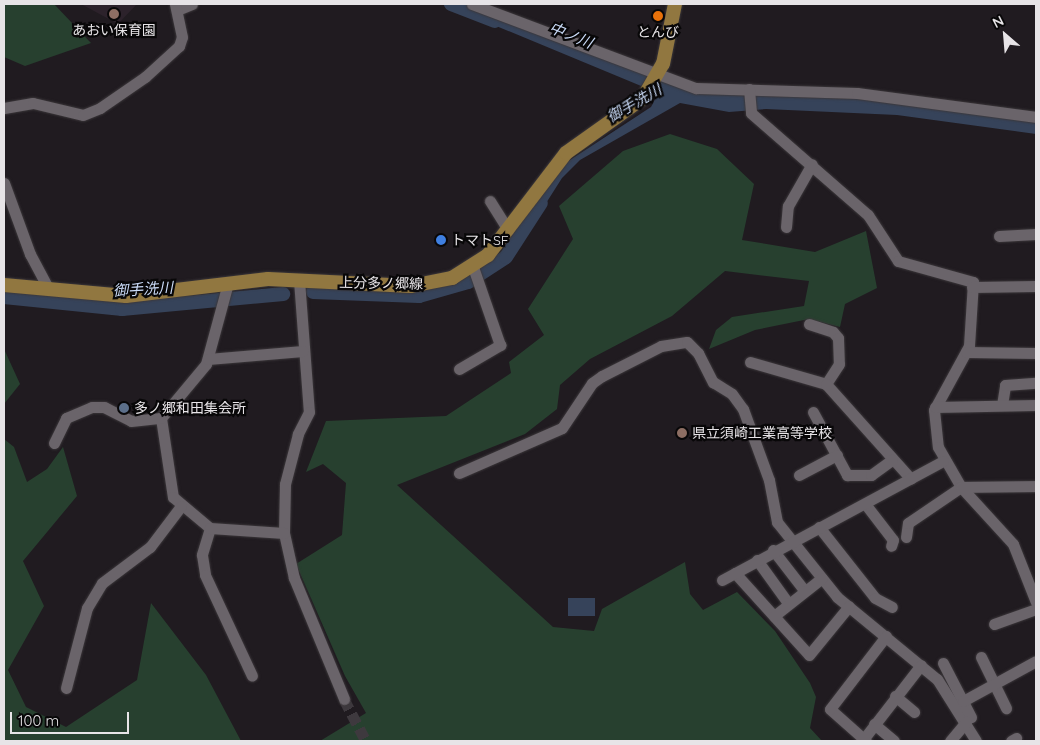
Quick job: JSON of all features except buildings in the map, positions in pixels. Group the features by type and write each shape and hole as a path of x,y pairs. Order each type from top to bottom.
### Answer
{"main road":[{"path":"654,83 675,4"},
{"name":"上分多ノ郷線","path":"4,285 126,296 299,280 411,286 442,282 474,270 508,230 560,159 622,117 654,83"}],"street":[{"path":"4,108 32,103 83,114 100,108 146,77 179,46 182,37 176,7 192,4"},
{"path":"472,4 654,83 750,92 857,93 1036,117"},
{"path":"750,92 751,113 812,164 872,219 898,261 973,282 966,352 935,406 943,461 961,487 1013,544 1036,602"},
{"path":"786,227 788,206 812,164"},
{"path":"4,183 30,247 36,252 49,289"},
{"path":"490,201 508,230"},
{"path":"999,236 1036,234"},
{"path":"459,370 500,345 474,270"},
{"path":"299,280 308,419 298,434 285,484 284,533 294,578 344,699"},
{"path":"972,287 1036,286"},
{"path":"54,443 66,418 92,407 104,407 131,421 161,418 208,359 227,287"},
{"path":"809,324 833,332 838,338 839,364 826,384"},
{"path":"459,473 562,428 592,383 679,341 694,347 713,382 741,405 769,480 774,516 822,578 849,606 921,665 947,690 976,741"},
{"path":"208,359 303,351"},
{"path":"966,352 1036,353"},
{"path":"750,362 826,384 867,425 892,460 912,479"},
{"path":"1002,405 1005,385 1036,383"},
{"path":"935,406 1036,405"},
{"path":"813,412 848,475 855,478 871,475 892,460"},
{"path":"161,418 173,497 180,506 210,528 284,533"},
{"path":"799,476 837,455"},
{"path":"722,580 793,540 866,505 943,461"},
{"path":"906,537 908,522 961,487 1036,486"},
{"path":"866,505 893,540 891,546"},
{"path":"66,688 88,608 102,583 150,548 180,506"},
{"path":"819,527 875,598 892,607"},
{"path":"210,528 202,555 205,575 252,676"},
{"path":"774,550 804,590"},
{"path":"757,560 788,604"},
{"path":"735,573 809,654 849,606"},
{"path":"774,616 804,590 822,578"},
{"path":"994,624 1036,609"},
{"path":"886,636 831,704 832,712 864,740 895,696 921,665"},
{"path":"981,658 1006,708"},
{"path":"963,701 1036,662"},
{"path":"943,663 982,741"},
{"path":"895,696 914,712"},
{"path":"950,741 966,722"},
{"path":"874,724 894,741"}],"shaded area":[{"name":"あおい保育園","path":"81,4 137,4 118,24"}],"green space":[{"path":"4,4 54,4 91,43 25,66 4,57"},
{"path":"670,134 717,149 754,184 742,240 815,252 866,231 877,288 845,304 840,327 809,319 755,330 709,349 716,330 732,317 804,306 809,281 725,271 672,316 590,359 560,385 557,409 525,434 397,485 553,627 594,631 602,609 685,562 690,594 703,610 737,592 775,631 810,683 816,697 810,728 822,741 320,741 366,713 345,676 296,564 342,535 346,483 323,464 306,472 326,421 446,416 511,373 509,362 544,335 528,309 573,239 559,206 623,151"},
{"path":"4,349 20,384 4,404"},
{"path":"4,439 14,447 27,482 47,469 63,447 77,496 23,561 44,606 8,670 26,707 66,727 137,680 151,603 206,675 241,741 4,741"}],"water":[{"path":"480,11 697,94 858,99 1036,121 1036,134 897,115 766,109 729,112 680,103 580,160 562,178 536,219 528,215 567,162 651,107 658,93 477,18"},
{"path":"568,598 595,598 595,616 568,616"}],"waterway":[{"name":"中ノ川","path":"451,4 495,21"},
{"name":"御手洗川","path":"313,292 419,296 468,282 506,257 541,203"},
{"name":"御手洗川","path":"4,297 122,309 283,294"}],"tunnel":[{"path":"344,699 366,741"}],"place":[{"name":"あおい保育園","path":"114,14"},
{"name":"とんび","path":"658,16"},
{"name":"トマトSF","path":"441,240"},
{"name":"多ノ郷和田集会所","path":"124,408"},
{"name":"県立須崎工業高等学校","path":"682,433"}]}
